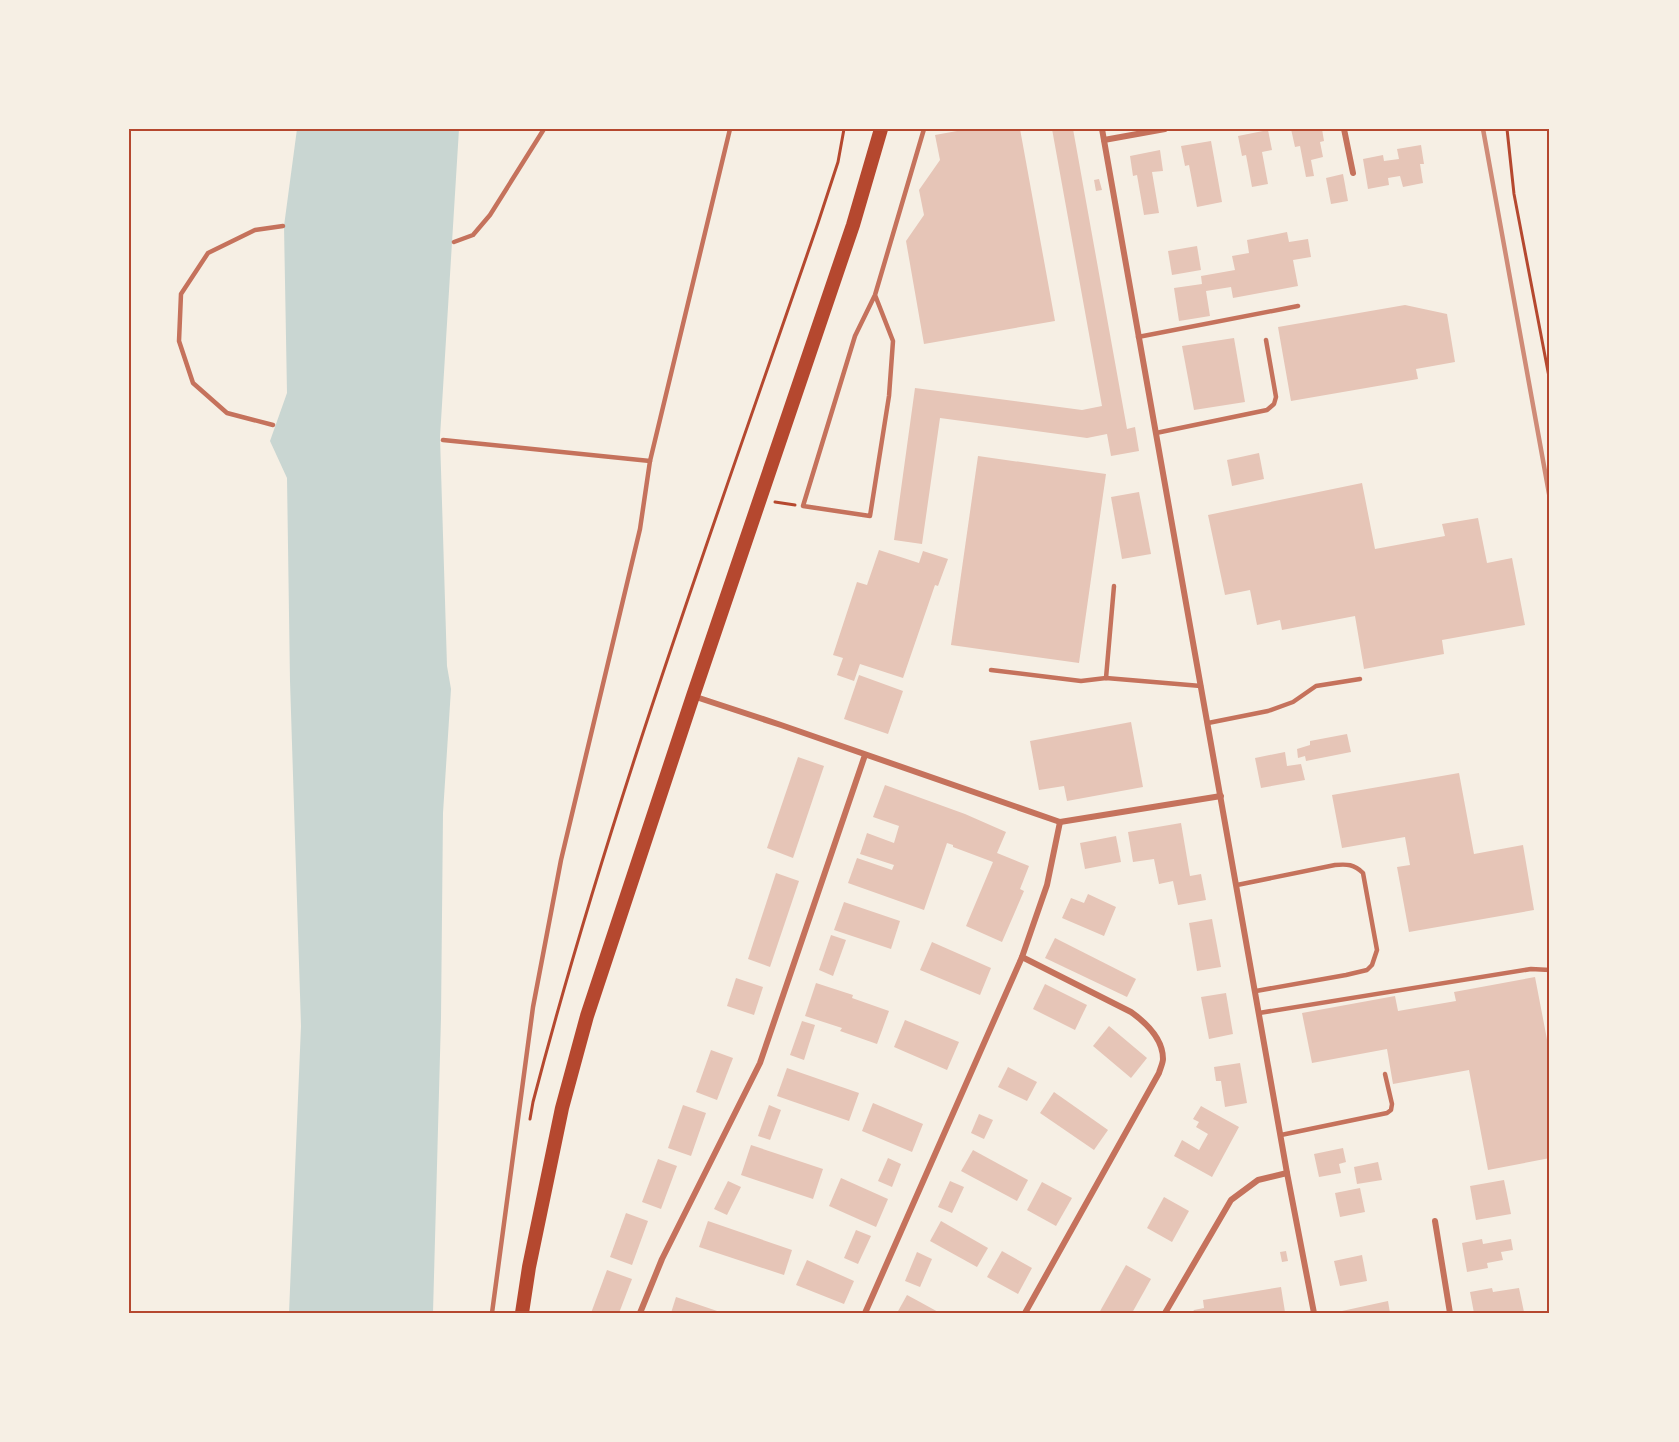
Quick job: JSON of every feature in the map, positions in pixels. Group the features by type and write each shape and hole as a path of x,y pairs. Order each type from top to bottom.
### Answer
{"main road":[{"path":"522,1313 529,1267 562,1108 584,1028 693,696 853,225 881,129"}],"street":[{"path":"1102,129 1287,1173 1314,1313"},
{"path":"1104,140 1165,129"},
{"path":"1344,129 1353,173"},
{"path":"693,696 1060,822 1221,796"},
{"path":"640,1313 662,1259 760,1063 865,755"},
{"path":"865,1313 1022,957 1047,885 1060,822"},
{"path":"1022,957 1131,1012 1147,1024 1159,1044 1163,1059 1159,1073 1025,1313"},
{"path":"1165,1313 1231,1200 1258,1180 1287,1173"},
{"path":"1435,1221 1450,1313"}],"lane":[{"path":"454,242 473,235 490,215 544,129"},
{"path":"492,1313 533,1006 561,860 640,529 650,461 730,129"},
{"path":"875,294 893,342 888,406 870,516 803,506 855,336 875,294 924,129"},
{"path":"273,425 227,413 193,383 179,341 181,294 208,253 255,230 283,226"},
{"path":"1138,338 1298,306"},
{"path":"1156,433 1267,410 1274,404 1276,397 1266,340"},
{"path":"443,440 650,461"},
{"path":"1106,678 1114,586"},
{"path":"991,670 1080,681 1106,678 1201,686"},
{"path":"1208,723 1268,711 1293,702 1316,686 1360,679"},
{"path":"1237,885 1335,865 1356,866 1363,873 1377,950 1367,970 1256,991"},
{"path":"1259,1013 1531,969 1550,970"},
{"path":"1281,1136 1387,1113 1391,1110 1392,1104 1385,1074"}],"path":[{"path":"530,1125 533,1102 562,993 590,901 659,684 818,223 838,162 844,129"},
{"path":"1507,129 1514,194 1550,382"},
{"path":"759,500 803,506"}],"shaded area":[{"path":"297,129 459,129 440,437 447,666 451,689 443,813 441,1018 433,1313 289,1313 301,1026 290,681 287,478 270,441 287,393 284,226"}],"building":[{"path":"968,129 1020,129 1055,321 924,344 906,241 924,215 919,190 940,160 935,135"},
{"path":"1052,129 1073,129 1127,429 1135,427 1139,451 1111,456 1107,434 1087,438 940,418 922,544 894,540 915,388 1082,410 1102,406"},
{"path":"1291,129 1322,129 1324,141 1320,142 1323,157 1311,160 1314,176 1306,177 1300,146 1295,147"},
{"path":"1268,130 1272,150 1262,152 1268,184 1252,187 1246,155 1242,156 1238,136"},
{"path":"1211,141 1222,202 1197,207 1189,165 1185,166 1181,146"},
{"path":"1421,145 1424,164 1420,164 1423,183 1403,187 1400,176 1388,178 1389,185 1368,189 1363,159 1383,155 1384,161 1399,159 1397,149"},
{"path":"1160,150 1163,171 1152,172 1159,213 1144,215 1137,175 1133,176 1130,156"},
{"path":"1343,174 1348,201 1331,204 1326,178"},
{"path":"1099,179 1102,190 1096,191 1094,180"},
{"path":"1287,232 1289,242 1308,239 1311,257 1293,260 1298,286 1233,298 1231,287 1206,291 1210,316 1179,321 1174,288 1202,284 1201,276 1235,270 1232,256 1249,253 1247,240"},
{"path":"1197,246 1201,270 1172,275 1168,251"},
{"path":"1405,305 1447,314 1455,362 1416,369 1418,379 1291,401 1278,327"},
{"path":"1234,338 1245,402 1194,410 1182,346"},
{"path":"1259,453 1264,479 1232,486 1227,460"},
{"path":"978,456 1106,474 1079,663 951,645"},
{"path":"1362,483 1375,549 1445,536 1442,524 1478,518 1487,563 1512,558 1525,625 1442,640 1444,654 1364,669 1355,616 1282,630 1280,620 1257,625 1250,590 1225,595 1208,515"},
{"path":"1139,492 1151,554 1122,559 1111,497"},
{"path":"879,550 919,563 923,551 948,559 938,586 935,585 903,678 860,664 854,681 837,675 843,658 833,655 857,582 867,585"},
{"path":"859,675 903,691 888,734 844,719"},
{"path":"1131,722 1143,787 1067,801 1064,786 1039,790 1030,741"},
{"path":"1347,734 1351,752 1306,761 1305,756 1298,758 1297,749 1310,745 1310,741"},
{"path":"1285,752 1287,766 1301,764 1305,780 1261,788 1255,758"},
{"path":"798,757 824,766 793,858 767,848"},
{"path":"1459,773 1474,854 1523,845 1534,910 1409,932 1397,867 1410,865 1405,837 1342,848 1332,795"},
{"path":"885,785 965,814 1006,832 997,853 1029,866 1020,889 1024,891 1002,942 966,926 993,862 953,847 953,845 947,843 924,910 848,883 857,858 892,870 894,865 860,854 867,833 894,843 899,826 873,817"},
{"path":"1181,823 1190,876 1201,874 1206,900 1178,905 1173,881 1159,884 1154,859 1133,862 1128,832"},
{"path":"1116,836 1121,862 1085,869 1080,843"},
{"path":"776,873 799,881 770,967 748,959"},
{"path":"1088,894 1116,907 1104,936 1062,918 1071,898 1084,903"},
{"path":"844,902 900,921 891,949 834,930"},
{"path":"1212,919 1221,967 1197,971 1189,923"},
{"path":"831,935 846,940 833,976 819,970"},
{"path":"1055,938 1136,979 1127,997 1045,958"},
{"path":"932,942 991,968 980,995 920,970"},
{"path":"1535,977 1550,1055 1550,1158 1488,1170 1469,1070 1393,1084 1387,1049 1312,1063 1302,1013 1395,996 1398,1011 1456,1001 1454,992"},
{"path":"736,978 763,987 754,1015 727,1006"},
{"path":"816,983 853,995 852,998 889,1011 877,1044 840,1031 842,1028 805,1016"},
{"path":"1045,984 1087,1005 1075,1030 1033,1009"},
{"path":"1226,993 1233,1034 1209,1039 1201,997"},
{"path":"905,1020 959,1042 947,1070 894,1047"},
{"path":"802,1021 815,1025 804,1060 790,1055"},
{"path":"1109,1026 1147,1058 1131,1078 1093,1046"},
{"path":"711,1050 733,1058 717,1100 696,1092"},
{"path":"1240,1063 1247,1103 1225,1107 1221,1081 1216,1081 1214,1067"},
{"path":"1008,1067 1037,1082 1027,1101 998,1087"},
{"path":"787,1068 859,1093 849,1121 777,1096"},
{"path":"1054,1092 1108,1130 1094,1150 1040,1113"},
{"path":"873,1103 923,1124 912,1152 862,1131"},
{"path":"683,1105 706,1113 691,1156 668,1148"},
{"path":"769,1105 781,1110 770,1140 758,1136"},
{"path":"1201,1106 1239,1127 1212,1177 1174,1156 1182,1140 1199,1150 1208,1134 1196,1127 1199,1122 1193,1119"},
{"path":"979,1114 993,1120 984,1139 971,1133"},
{"path":"751,1145 823,1169 813,1199 741,1175"},
{"path":"1343,1148 1346,1162 1339,1164 1341,1173 1319,1177 1314,1154"},
{"path":"973,1150 1028,1180 1017,1201 961,1171"},
{"path":"888,1158 901,1164 892,1187 878,1181"},
{"path":"658,1159 677,1166 661,1209 642,1202"},
{"path":"1378,1162 1382,1180 1357,1184 1354,1167"},
{"path":"841,1178 888,1199 876,1227 829,1206"},
{"path":"1504,1180 1511,1214 1476,1220 1470,1186"},
{"path":"728,1181 741,1187 727,1215 714,1209"},
{"path":"950,1181 964,1187 952,1213 938,1207"},
{"path":"1042,1182 1072,1198 1056,1226 1027,1210"},
{"path":"1360,1188 1365,1212 1340,1217 1335,1193"},
{"path":"1164,1197 1189,1211 1172,1242 1147,1228"},
{"path":"626,1213 648,1221 632,1265 610,1257"},
{"path":"708,1221 792,1250 784,1275 699,1247"},
{"path":"941,1221 988,1248 977,1267 930,1241"},
{"path":"856,1230 871,1236 858,1264 844,1258"},
{"path":"1482,1239 1483,1244 1511,1239 1513,1250 1501,1252 1503,1260 1487,1263 1488,1268 1467,1272 1462,1243"},
{"path":"1002,1251 1032,1268 1018,1294 987,1277"},
{"path":"1286,1251 1288,1261 1282,1262 1280,1252"},
{"path":"917,1252 932,1259 920,1287 905,1281"},
{"path":"1362,1255 1367,1281 1340,1286 1334,1261"},
{"path":"807,1260 854,1281 844,1304 796,1285"},
{"path":"1126,1265 1151,1279 1132,1313 1099,1313"},
{"path":"607,1270 632,1279 619,1313 591,1313"},
{"path":"1281,1287 1285,1312 1192,1313 1194,1310 1204,1308 1203,1300"},
{"path":"1492,1288 1493,1292 1519,1288 1524,1312 1474,1313 1470,1292"},
{"path":"907,1295 920,1302 940,1313 897,1313"},
{"path":"676,1297 723,1313 671,1313"},
{"path":"1388,1301 1390,1313 1343,1313 1342,1311"}],"railway":[{"path":"1483,129 1550,499"}]}
